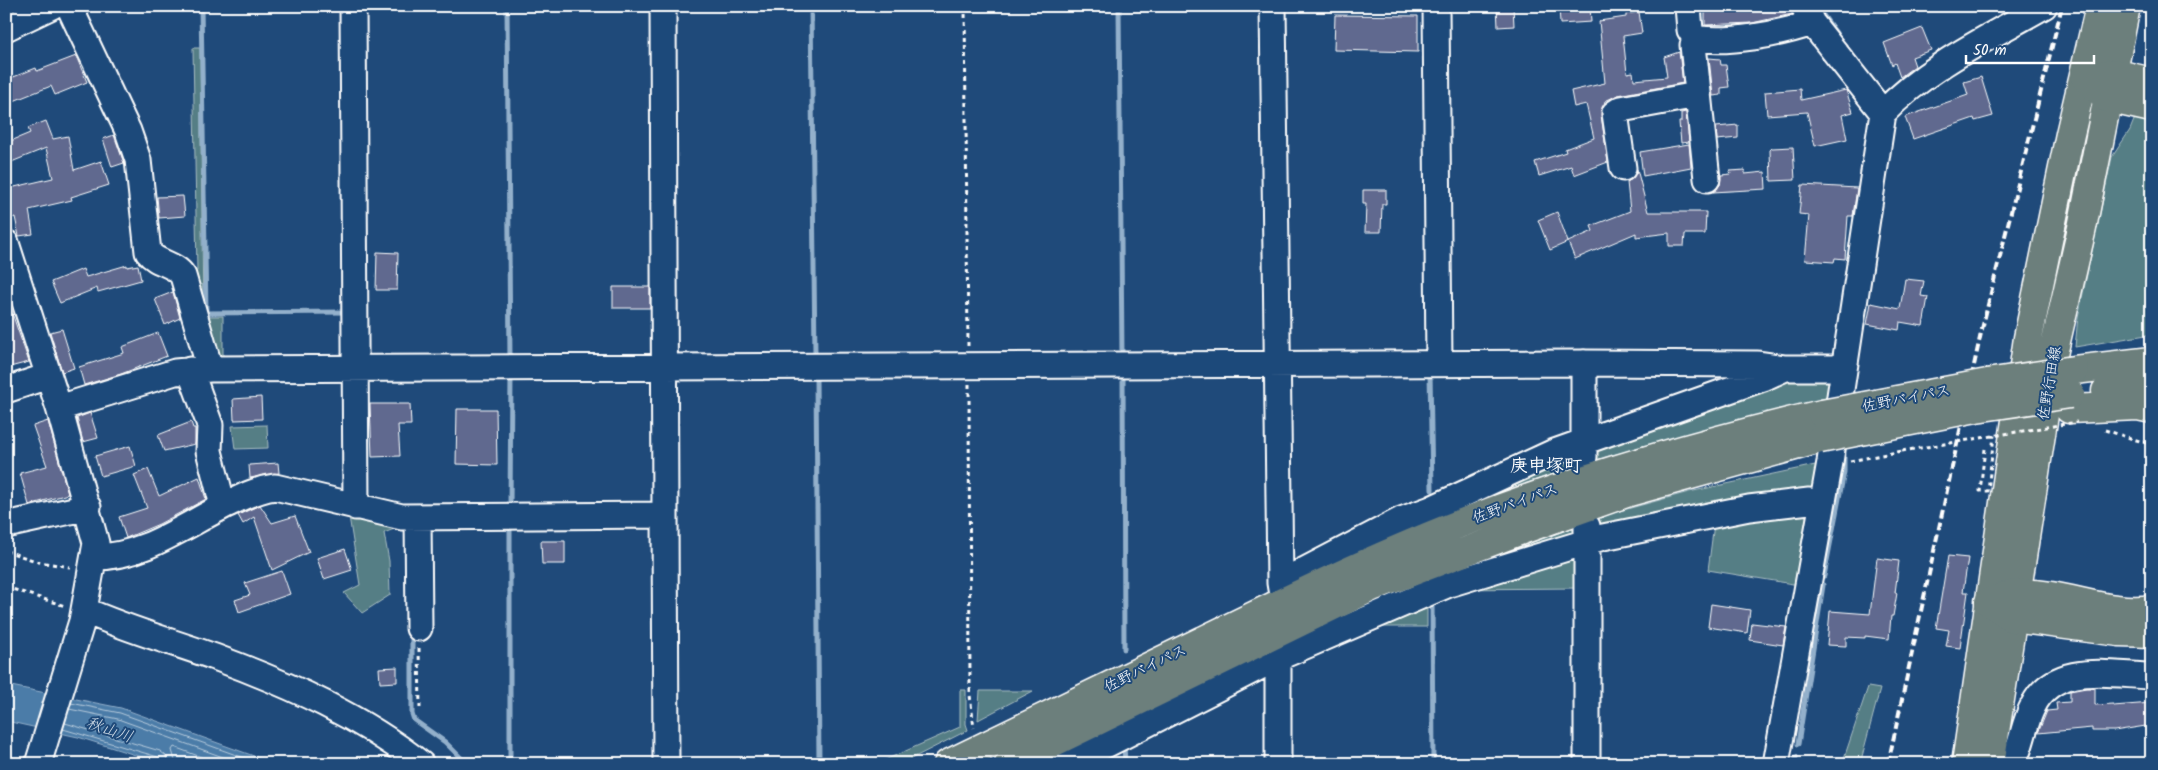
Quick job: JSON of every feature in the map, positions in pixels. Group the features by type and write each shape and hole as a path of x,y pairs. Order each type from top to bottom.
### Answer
{"main road":[{"name":"佐野行田線","path":"1966,764 2028,338 2064,163 2100,6"},
{"name":"佐野行田線","path":"1999,760 2014,606 2054,350 2082,228 2126,6"},
{"path":"2085,77 2110,86 2152,108"},
{"path":"2110,86 2152,82"},
{"path":"2075,396 2152,344"},
{"name":"佐野バイパス","path":"1010,764 1273,647 1372,587 1629,492 1820,435 1899,399 2075,396 2152,361"},
{"name":"佐野バイパス","path":"948,764 1282,592 1560,487 1654,457 1820,435 1976,408 2152,387"},
{"path":"2075,396 2152,409"},
{"path":"2014,606 2055,596 2112,609 2152,609"},
{"path":"1989,602 2152,633"}],"street":[{"path":"6,28 52,6"},
{"path":"69,6 128,131 138,160 148,252 152,257 178,270 183,276 210,426 209,451 223,506"},
{"path":"353,6 357,370 356,507"},
{"path":"662,6 666,764"},
{"path":"1273,6 1276,363 1282,592 1401,520 1431,509 1552,453 1584,450 1785,368"},
{"path":"1436,6 1438,363"},
{"path":"1688,6 1690,30 1695,38 1705,40 1746,37 1792,29 1808,15 1883,113"},
{"path":"1776,764 1830,462 1883,113 2007,15 2044,6"},
{"path":"1695,38 1693,45 1706,179"},
{"path":"1623,168 1615,113 1621,109 1697,95"},
{"path":"6,243 59,408 88,507 96,543 80,613 38,764"},
{"path":"59,408 175,372 200,369 357,370 1276,363 1758,364 1785,368 1844,368"},
{"path":"1584,363 1584,450"},
{"path":"6,390 48,376"},
{"path":"94,557 131,552 254,491 275,487 402,517 665,516"},
{"path":"1068,764 1273,647 1587,534 1748,508 1809,501 1822,504"},
{"path":"6,525 88,507"},
{"path":"418,518 419,628"},
{"path":"1587,534 1587,764"},
{"path":"80,613 220,659 337,710 392,741 421,764"},
{"path":"1273,647 1278,764"},
{"path":"1999,760 2018,750 2033,705 2053,682 2066,676 2085,673 2152,676"}],"path":[{"path":"1854,460 1994,435 2075,396"},
{"path":"2100,429 2152,445"},
{"path":"1985,449 1980,491 1988,492 1994,435"},
{"path":"6,551 39,562 70,567"},
{"path":"6,587 80,613"},
{"path":"419,628 420,710"}],"green space":[{"path":"193,48 200,48 203,316 223,316 223,364 218,364 189,273 197,271"},
{"path":"2142,117 2152,118 2152,334 2075,347 2078,317 2112,157 2130,130 2134,120"},
{"path":"1804,377 1835,379 1820,489 1574,539 1453,571 1616,512 1689,492 1820,464 1824,400 1605,457 1491,495 1396,532 1596,447 1762,386"},
{"path":"267,425 268,448 235,449 232,426"},
{"path":"348,510 409,523 384,533 389,561 390,595 362,613 344,593 360,585"},
{"path":"1809,511 1799,585 1708,570 1714,524"},
{"path":"1579,557 1579,588 1456,589"},
{"path":"1427,601 1427,627 1365,627"},
{"path":"1868,687 1880,689 1860,764 1842,764"},
{"path":"960,690 966,690 966,724 968,730 901,764 876,764 960,727"},
{"path":"980,691 1033,691 978,720"}],"water":[{"name":"秋山川","path":"6,685 121,708 276,764 164,764 78,737 6,721"}],"building":[{"path":"1497,6 1513,6 1514,26 1498,27"},
{"path":"1559,6 1590,6 1591,22 1560,24"},
{"path":"1712,6 1790,6 1792,14 1752,23 1705,25 1705,9 1712,8"},
{"path":"1639,12 1642,33 1623,36 1627,73 1633,72 1634,80 1667,77 1664,57 1679,52 1683,83 1618,95 1605,101 1601,115 1608,162 1574,175 1571,166 1539,176 1535,162 1566,152 1565,149 1594,138 1586,104 1574,107 1571,91 1605,83 1599,21 1626,17 1626,14"},
{"path":"1335,15 1418,16 1418,52 1334,50"},
{"path":"1922,28 1931,50 1912,57 1915,66 1900,77 1895,63 1892,65 1884,43"},
{"path":"76,56 87,82 55,95 51,86 6,104 6,80 36,68 37,71"},
{"path":"1709,58 1720,59 1721,65 1726,65 1729,87 1721,88 1721,95 1713,96"},
{"path":"1981,77 1993,116 1975,121 1974,118 1913,139 1905,117 1968,95 1964,82"},
{"path":"1800,89 1801,100 1846,90 1853,112 1842,115 1847,139 1815,146 1807,112 1767,115 1765,92"},
{"path":"1686,112 1689,142 1681,143 1679,122 1681,122 1681,113"},
{"path":"46,121 53,139 68,136 74,170 101,161 109,185 71,197 72,200 29,210 33,234 19,236 15,217 8,219 6,189 53,178 46,148 9,163 6,156 6,143 30,133 28,128"},
{"path":"1738,125 1738,138 1717,140 1716,127"},
{"path":"114,135 124,163 112,167 103,139"},
{"path":"1689,144 1691,167 1643,176 1640,152"},
{"path":"1793,147 1795,180 1771,181 1770,150 1772,148"},
{"path":"1637,169 1648,212 1706,212 1705,234 1685,234 1684,246 1669,246 1669,233 1636,237 1636,233 1575,259 1568,242 1593,231 1591,226 1630,211 1627,182 1632,179"},
{"path":"1745,170 1745,174 1765,172 1766,189 1713,192 1720,185 1721,175 1731,174 1730,171"},
{"path":"1802,185 1857,188 1853,216 1848,216 1845,259 1835,258 1834,262 1805,260 1809,215 1799,214"},
{"path":"1363,190 1386,190 1386,204 1382,204 1381,232 1365,232 1366,204 1363,204"},
{"path":"183,196 185,216 159,218 157,197"},
{"path":"1557,212 1568,242 1550,250 1538,220"},
{"path":"377,252 398,253 397,290 376,290"},
{"path":"127,265 127,267 138,265 141,280 98,292 97,288 60,303 51,282 83,269 86,277"},
{"path":"1905,279 1924,281 1921,296 1928,297 1923,326 1900,322 1899,330 1867,324 1871,303 1900,309"},
{"path":"613,287 650,287 650,308 613,308"},
{"path":"173,292 180,318 165,325 155,299"},
{"path":"6,296 29,362 6,368"},
{"path":"62,329 74,368 62,372 50,332"},
{"path":"158,333 167,356 121,374 84,385 79,367 124,353 122,347"},
{"path":"261,397 262,419 234,420 233,399"},
{"path":"370,404 410,404 411,425 398,425 400,456 372,457"},
{"path":"457,409 496,409 497,465 456,464"},
{"path":"90,413 98,438 83,442 77,418"},
{"path":"48,421 68,494 29,505 20,473 47,466 33,426"},
{"path":"191,422 193,428 195,428 195,444 164,451 158,435"},
{"path":"130,446 136,466 101,476 95,456"},
{"path":"278,463 279,473 250,478 249,465"},
{"path":"148,469 159,496 199,477 206,499 159,524 126,538 119,517 147,508 134,475"},
{"path":"260,505 272,523 295,516 309,552 272,570 254,517 243,524 238,515"},
{"path":"541,541 565,541 565,564 542,564"},
{"path":"345,549 352,570 324,579 317,558"},
{"path":"1948,556 1968,558 1963,592 1968,592 1960,648 1946,646 1949,630 1936,628"},
{"path":"1877,558 1899,561 1895,593 1897,593 1893,616 1891,616 1889,639 1865,636 1865,638 1846,637 1846,646 1827,645 1830,611 1870,614"},
{"path":"282,571 290,594 239,612 235,600 250,595 245,583"},
{"path":"1711,604 1750,610 1747,633 1708,627"},
{"path":"1752,623 1786,627 1783,645 1750,640"},
{"path":"397,667 397,682 380,683 379,668"},
{"path":"2095,688 2095,705 2113,704 2113,706 2152,703 2152,725 2114,731 2092,731 2092,728 2038,733 2047,711 2057,710 2056,703 2070,702 2070,691"}],"waterway":[{"path":"201,6 206,313 349,312"},
{"path":"507,6 510,361"},
{"path":"811,6 815,354"},
{"path":"1119,6 1122,356"},
{"path":"1817,7 1836,33"},
{"path":"1430,372 1432,490"},
{"path":"1123,373 1124,649"},
{"path":"510,508 511,374"},
{"path":"816,377 819,764"},
{"path":"1824,576 1844,472 1844,446"},
{"path":"510,522 510,764"},
{"path":"1798,744 1823,585"},
{"path":"1432,600 1433,764"},
{"path":"412,632 412,714 414,720 445,742 467,764"},
{"path":"1124,745 1125,764"},
{"path":"1795,764 1796,757"}],"railway":[{"path":"1888,764 1981,333 2062,6"}],"district":[{"name":"庚申塚町","path":"1546,465"}]}
